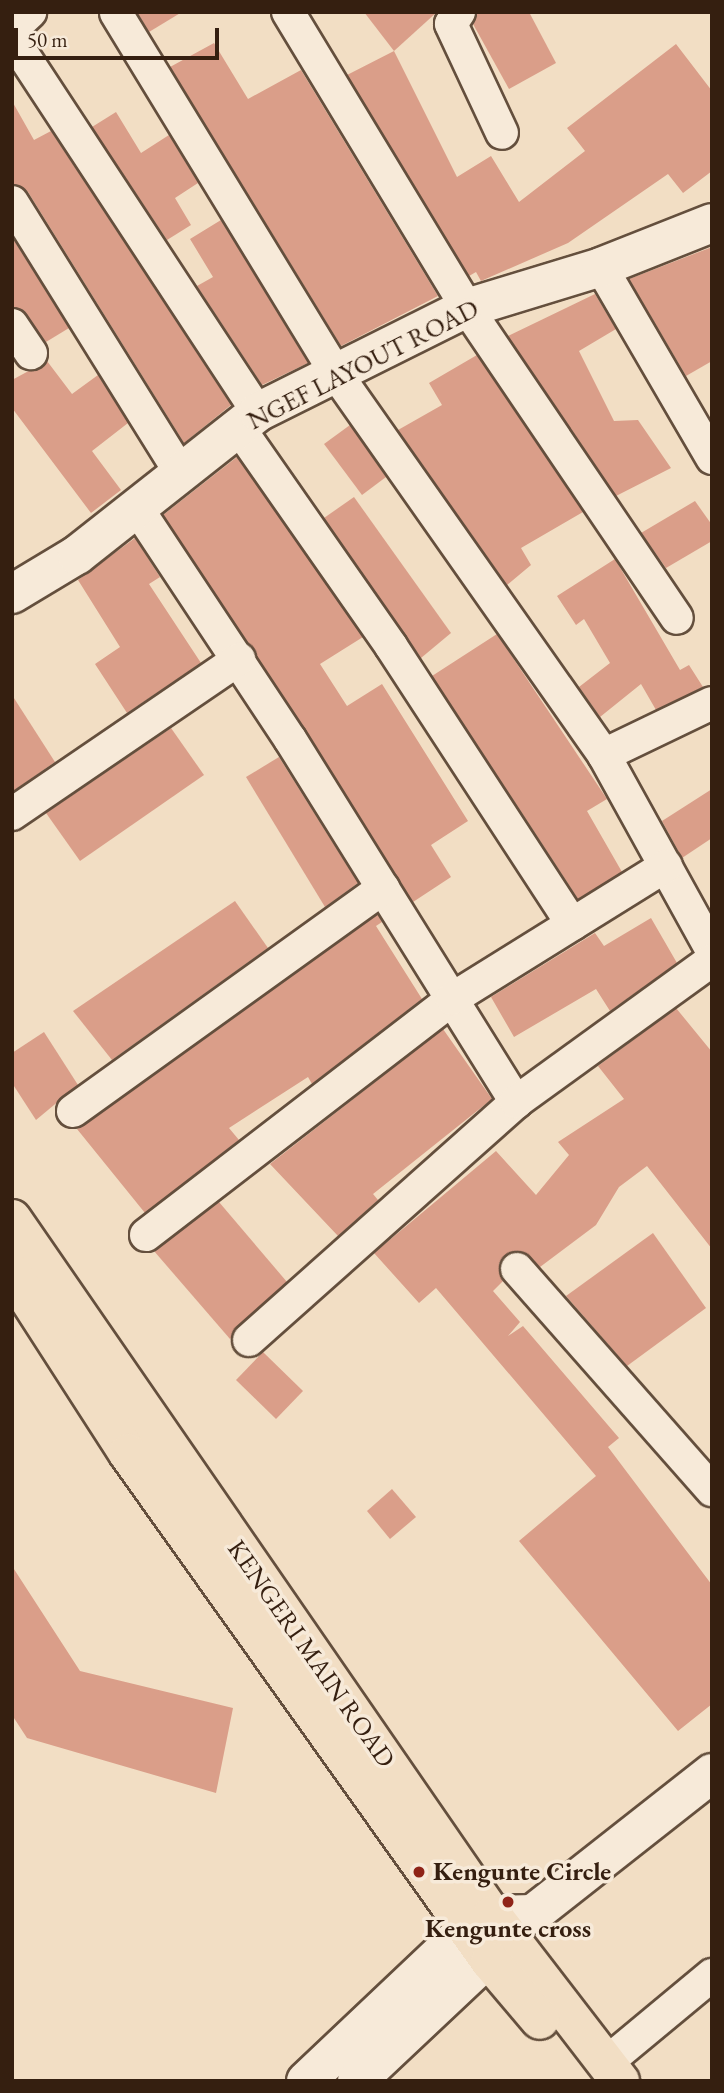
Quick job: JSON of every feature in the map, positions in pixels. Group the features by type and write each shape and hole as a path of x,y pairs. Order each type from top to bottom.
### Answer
{"main road":[{"name":"KENGERI MAIN ROAD","path":"12,1219 498,1931"},
{"name":"KENGERI MAIN ROAD","path":"12,1273 128,1453 498,1931 606,2075"}],"street":[{"path":"12,29 30,12"},
{"path":"288,12 467,308 677,618"},
{"path":"459,12 451,24 502,133"},
{"path":"116,13 337,375 604,755 712,951"},
{"path":"12,38 248,420 572,924"},
{"path":"12,202 181,473"},
{"name":"NGEF LAYOUT ROAD","path":"12,594 78,555 248,420 467,308 601,267 712,223"},
{"path":"601,267 712,458"},
{"path":"12,325 31,353"},
{"path":"137,508 239,659 516,1102"},
{"path":"12,814 239,659"},
{"path":"604,755 712,703"},
{"path":"146,1235 452,999 666,866"},
{"path":"73,1111 383,888"},
{"path":"250,1340 516,1102 712,960"},
{"path":"517,1269 712,1490"},
{"path":"306,2081 498,1931 712,1773"},
{"path":"357,2081 498,1931"},
{"path":"606,2075 707,1989"}],"building":[{"path":"137,12 182,12 149,32"},
{"path":"364,12 437,12 394,51"},
{"path":"477,12 529,12 556,63 509,89 473,24"},
{"path":"214,43 248,99 301,70 438,296 341,346 170,67"},
{"path":"676,44 712,91 712,171 683,193 668,174 568,243 481,281 476,272 469,276 347,75 394,51 457,177 491,156 519,202 585,151 567,128"},
{"path":"12,101 34,140 51,131 231,405 184,443 28,192 12,184"},
{"path":"116,112 141,153 169,135 198,183 175,198 191,225 167,240 92,127"},
{"path":"221,220 308,363 262,385 197,286 213,277 190,239"},
{"path":"12,237 69,328 46,342 12,305"},
{"path":"712,247 712,361 686,376 629,279"},
{"path":"595,294 616,329 579,351 614,421 638,420 671,468 616,496 508,336"},
{"path":"477,355 583,512 521,548 531,565 507,585 398,430 442,405 429,383"},
{"path":"47,361 72,394 98,375 128,423 92,451 121,490 91,513 12,408 12,380"},
{"path":"350,425 386,477 362,495 324,444"},
{"path":"237,457 363,637 320,664 347,706 382,684 468,821 431,845 451,877 413,902 163,515"},
{"path":"354,497 451,633 421,658 324,518"},
{"path":"695,501 712,525 712,541 666,568 641,533"},
{"path":"135,538 160,577 149,584 201,663 127,713 95,664 120,647 78,580"},
{"path":"615,559 680,670 689,665 703,687 656,710 641,684 600,717 579,687 610,663 584,619 576,625 557,596"},
{"path":"497,634 607,799 587,811 622,872 578,899 432,676"},
{"path":"12,695 55,762 12,792"},
{"path":"171,728 204,775 80,861 46,813"},
{"path":"279,757 358,883 325,907 246,777"},
{"path":"712,789 712,838 682,858 662,821"},
{"path":"235,901 268,948 112,1060 73,1011"},
{"path":"378,914 382,922 376,926 422,999 312,1084 308,1077 229,1128 239,1140 145,1213 77,1129"},
{"path":"651,918 677,963 610,1011 596,989 514,1037 491,997 595,933 604,946"},
{"path":"676,1008 712,1052 712,1249 647,1166 619,1187 596,1225 540,1267 523,1252 505,1255 499,1264 503,1281 493,1291 520,1322 508,1336 523,1326 619,1438 608,1447 712,1585 712,1704 678,1731 519,1541 596,1476 436,1288 419,1303 374,1253 496,1151 536,1195 569,1155 558,1142 624,1099 598,1066"},
{"path":"443,1029 492,1099 373,1194 378,1200 338,1236 270,1164"},
{"path":"44,1032 78,1085 36,1120 12,1083 12,1053"},
{"path":"219,1202 287,1282 230,1339 154,1251"},
{"path":"653,1233 706,1308 627,1366 566,1296"},
{"path":"263,1352 303,1391 276,1419 236,1380"},
{"path":"392,1489 416,1517 390,1539 367,1511"},
{"path":"12,1566 80,1671 233,1708 216,1793 27,1738 12,1715"}],"place":[{"name":"Kengunte Circle","path":"419,1872"},
{"name":"Kengunte cross","path":"508,1902"}]}
